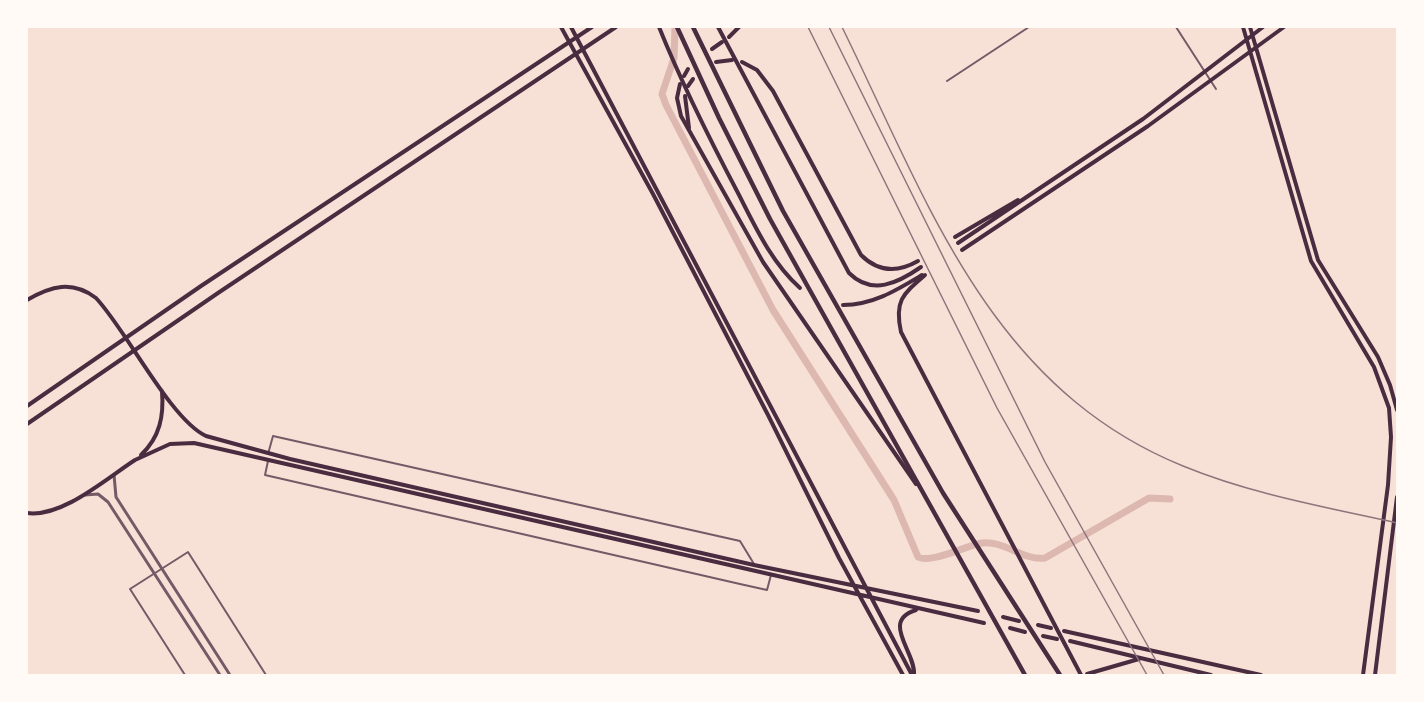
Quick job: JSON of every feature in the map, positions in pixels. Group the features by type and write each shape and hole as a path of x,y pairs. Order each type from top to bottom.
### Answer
{"highway":[{"path":"677,27 719,118 770,219 1025,675"},
{"path":"693,27 733,113 799,241 943,494 1060,675"}],"main road":[{"path":"561,27 716,316 854,587 903,675"},
{"path":"571,27 913,675"},
{"path":"27,406 592,27"},
{"path":"27,424 616,27"},
{"path":"659,27 687,94 762,238 777,263 800,288"},
{"path":"718,27 849,273 866,285 884,286 895,283 921,267"},
{"path":"729,37 740,27"},
{"path":"1243,27 1311,261 1374,367 1389,408 1391,437 1388,485 1363,675"},
{"path":"1250,27 1318,260 1378,357 1390,385 1397,410"},
{"path":"958,243 1143,119 1263,27"},
{"path":"962,250 1148,126 1283,27"},
{"path":"712,49 722,42"},
{"path":"716,62 732,60"},
{"path":"742,62 758,70 773,91 861,255 873,266 884,270 895,270 918,261"},
{"path":"684,76 688,69"},
{"path":"688,86 693,79"},
{"path":"680,84 678,106 745,233 783,293 928,498"},
{"path":"685,96 690,132"},
{"path":"955,237 1042,186"},
{"path":"843,305 854,305 882,297 925,274 901,300 898,312 901,332 1081,675"},
{"path":"27,300 51,287 67,286 84,291 104,307 162,390 197,432 268,454 754,565 978,611"},
{"path":"135,460 146,450 158,431 164,410 162,390"},
{"path":"27,513 38,514 59,509 135,460 155,450 182,442 984,623"},
{"path":"1375,675 1397,497"},
{"path":"913,675 914,661 901,637 899,626 907,614 919,609"},
{"path":"1003,617 1019,621"},
{"path":"1038,625 1051,628"},
{"path":"1010,628 1025,632"},
{"path":"1064,631 1261,675"},
{"path":"1043,636 1057,639"},
{"path":"1070,642 1211,675"},
{"path":"1087,674 1139,659"}],"street":[{"path":"948,81 1029,27"},
{"path":"1176,27 1216,89"},
{"path":"1250,50 1283,27"},
{"path":"268,454 273,436 683,528 742,542 754,565"},
{"path":"268,460 265,476 767,591 771,575"},
{"path":"114,474 116,497 230,675"},
{"path":"79,496 98,494 104,498 220,675"},
{"path":"185,675 130,589 188,552 266,675"}],"waterway":[{"path":"675,27 674,58 662,94 666,105 773,310 894,500 918,557 931,558 982,543 990,543 1029,556 1045,558 1149,498 1170,499"}],"railway":[{"path":"808,27 997,408 1147,675"},
{"path":"829,27 1045,462 1164,675"},
{"path":"842,27 936,221 972,282 1012,338 1060,388 1116,432 1183,466 1262,492 1397,523"}]}
